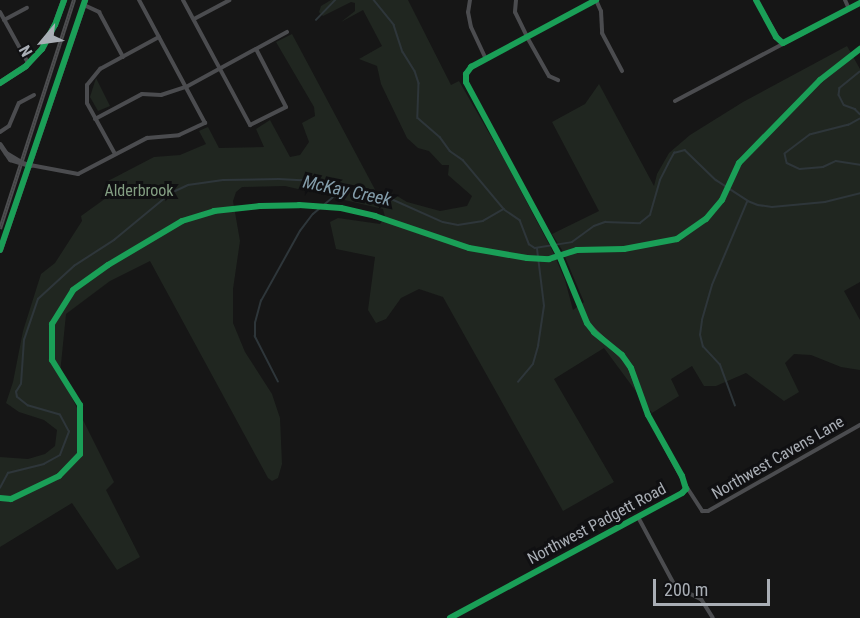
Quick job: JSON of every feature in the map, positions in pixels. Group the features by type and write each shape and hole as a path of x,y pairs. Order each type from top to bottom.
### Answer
{"main road":[{"path":"0,83 28,64 47,41 64,0"}],"street":[{"path":"0,144 10,159 78,174 147,138 179,135 205,123 139,0"},
{"path":"183,0 250,125 286,107 256,49"},
{"path":"194,19 229,0"},
{"path":"470,0 468,12 471,27 486,59 596,0 601,11 602,33 622,71"},
{"path":"516,0 515,12 527,37 550,77 558,80"},
{"path":"756,0 781,43"},
{"path":"845,0 849,9"},
{"path":"0,250 85,2 99,12 123,57"},
{"path":"675,101 860,3"},
{"path":"4,20 27,8"},
{"path":"0,12 28,64"},
{"path":"95,119 142,94 161,95 186,87 287,32"},
{"path":"115,154 85,99 87,85 94,73 159,37"},
{"name":"Northwest Padgett Road","path":"450,618 682,493 686,486 648,415 631,368 622,355 590,327 543,226 469,90 466,74 469,68 486,59"},
{"path":"0,132 9,126 19,103 34,95"},
{"name":"Northwest Cavens Lane","path":"686,486 702,511 708,511 860,425"},
{"path":"638,517 675,586 701,599 713,618"}],"green space":[{"name":"Alderbrook","path":"331,0 408,0 451,85 459,81 504,159 553,252 565,280 573,310 584,302 562,250 552,234 599,211 552,122 585,104 599,84 654,186 657,174 669,153 690,135 743,102 847,46 860,69 860,282 844,291 860,320 860,370 841,367 811,355 794,354 785,363 799,392 784,401 746,373 716,386 704,386 692,366 671,379 679,396 652,413 604,348 554,379 614,482 563,511 443,297 419,289 401,298 386,319 376,323 368,310 375,257 336,249 330,222 338,218 380,224 385,217 383,209 285,186 242,187 236,192 233,201 240,241 233,289 233,323 245,352 272,394 280,418 282,464 278,478 272,481 268,478 150,261 110,281 66,314 60,374 114,482 106,490 140,557 117,570 72,503 0,547 0,457 28,459 45,454 55,446 57,430 44,420 19,412 6,403 13,382 23,331 41,274 55,263 82,221 81,216 113,193 106,182 154,157 180,155 206,144 199,131 201,130 208,127 219,148 264,147 256,129 270,120 290,157 300,155 309,142 302,123 315,116 314,107 276,42 292,34 379,197 392,193 407,202 440,211 467,206 472,196 448,175 449,165 442,165 429,151 418,148 407,138 381,84 377,66 359,59 382,46 363,10 341,22 355,11 355,3 351,2 323,16 319,12 321,6"},
{"path":"96,78 110,106 98,111 90,97"}],"waterway":[{"path":"316,20 335,0"},
{"path":"374,0 394,25 403,52 415,71 419,83 418,118 440,137 450,151 463,160 504,209"},
{"name":"McKay Creek","path":"860,72 840,88 839,95 844,105 855,109 860,114"},
{"name":"McKay Creek","path":"860,119 849,125 810,135 785,154 787,163 800,169 823,167 836,161 860,165"},
{"name":"McKay Creek","path":"505,210 520,220 529,244 535,248 572,242 594,226 605,222 640,223 650,215 660,180 674,153 685,150 716,180 758,205 772,207 825,202 860,193"},
{"name":"McKay Creek","path":"0,488 8,473 44,464 60,455 69,432 60,415 28,406 17,397 16,392 21,384 24,340 38,299 74,266 114,240 171,193 188,185 223,180 301,180 387,197 443,222 458,225 483,221 504,209"},
{"path":"278,382 255,337 255,323 261,301 300,231 313,214 344,188"},
{"path":"735,406 720,365 703,347 700,335 712,285 747,202"},
{"path":"518,382 533,364 544,306 537,249"}],"railway":[{"path":"0,229 74,0"}],"cycle path":[{"path":"0,83 26,66 42,49 55,25 64,0"},
{"path":"0,250 85,0"},
{"path":"450,618 686,489 682,476 648,415 631,368 622,355 594,332 587,323 559,255 466,82 466,74 471,67 596,0"},
{"path":"756,0 776,37 783,43 860,3"},
{"path":"0,498 11,499 59,476 80,454 80,405 52,360 52,324 73,290 108,265 182,221 214,211 260,206 299,205 341,208 375,216 469,248 527,258 549,259 577,250 624,249 677,239 706,219 722,200 739,163 820,80 860,49"}]}
